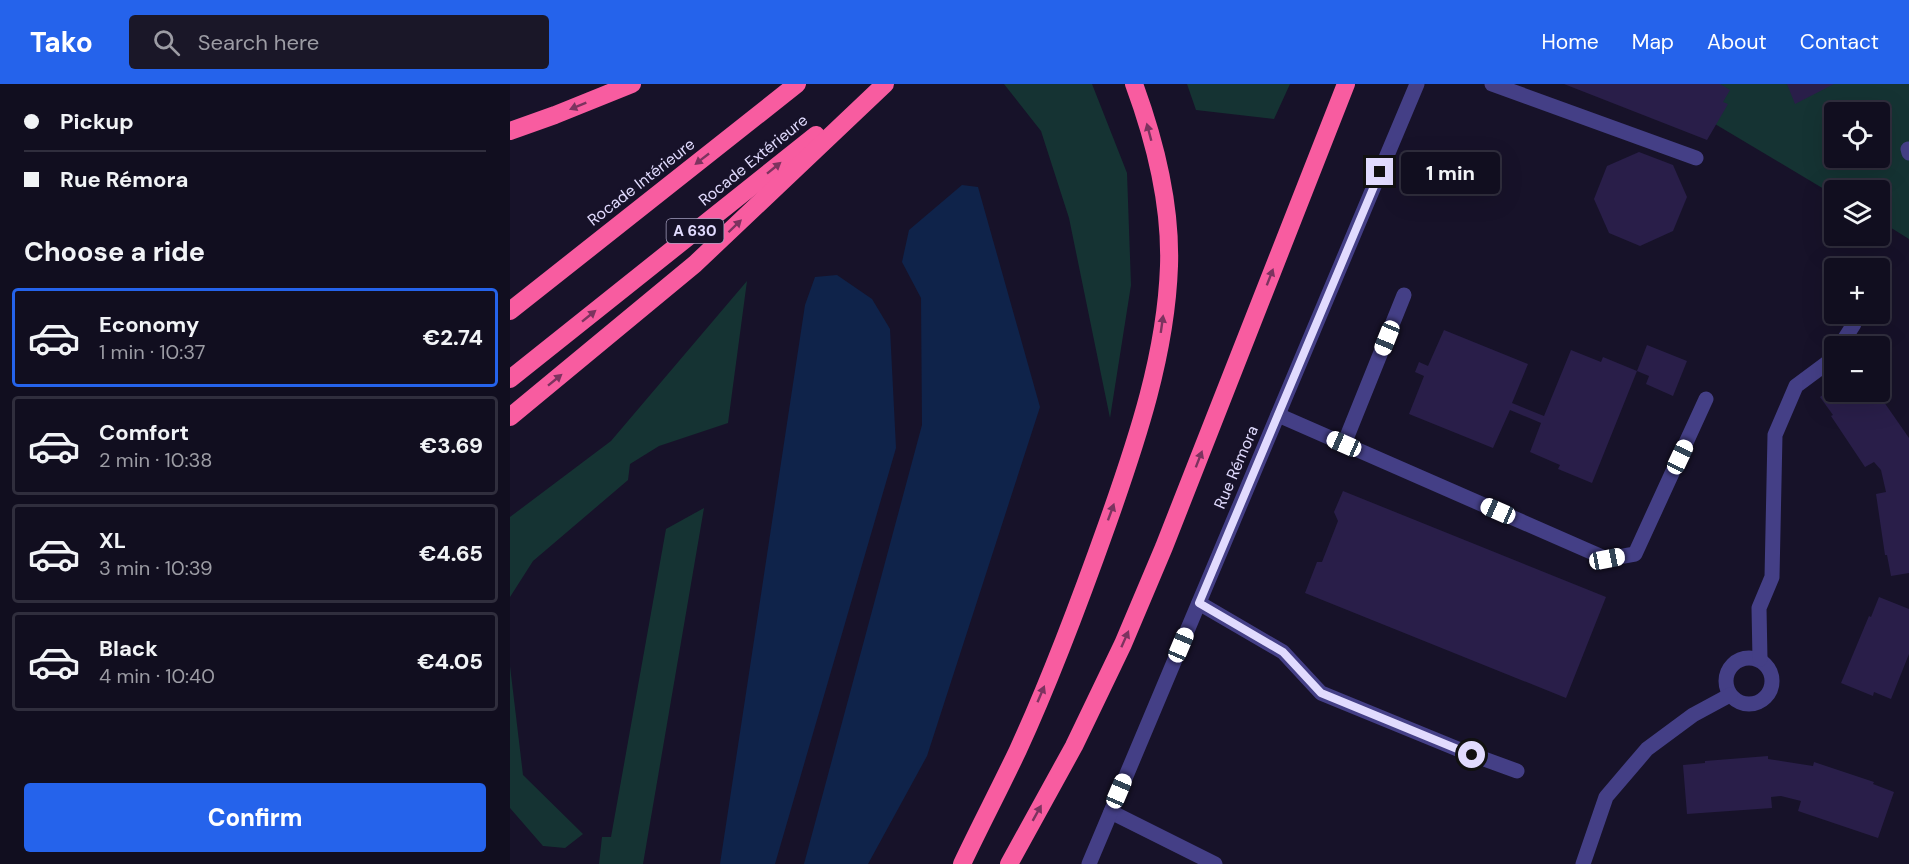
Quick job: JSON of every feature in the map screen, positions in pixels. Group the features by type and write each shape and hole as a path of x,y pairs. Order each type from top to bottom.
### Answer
{"highway":[{"path":"510,131 632,84"},
{"name":"Rocade Intérieure","path":"510,311 797,84"},
{"name":"Rocade Extérieure","path":"510,379 880,84"},
{"path":"510,417 695,264 885,84"},
{"path":"962,864 1018,748 1075,613 1127,468 1157,361 1169,266 1166,215 1158,165 1134,84"},
{"path":"1009,864 1074,746 1123,644 1164,547 1346,84"}],"street":[{"name":"Rue Rémora","path":"1089,864 1417,84"},
{"path":"1492,84 1696,158"},
{"path":"1344,444 1404,295"},
{"path":"1846,336 1854,324"},
{"path":"1760,660 1760,608 1772,577 1775,435 1796,386 1824,365"},
{"path":"1278,415 1607,559 1635,554 1706,399"},
{"path":"1199,603 1283,652 1321,693 1517,771"},
{"path":"1751,657 1760,660 1772,673 1771,691 1765,699 1757,703 1739,702 1730,695 1726,679 1728,670 1742,658 1751,657"},
{"path":"1583,864 1606,797 1647,749 1693,715 1730,695"},
{"path":"1111,812 1215,864"}],"green space":[{"path":"1004,84 1092,84 1127,173 1131,285 1110,418 1069,218 1041,131"},
{"path":"1187,84 1290,84 1274,119 1196,110"},
{"path":"1640,84 1909,84 1909,239 1890,227 1890,180 1824,180 1824,189 1653,87"},
{"path":"747,281 728,423 659,446 630,464 628,480 533,561 510,597 510,517 611,441"},
{"path":"704,508 643,864 599,864 602,837 611,837 666,529"},
{"path":"510,666 523,775 583,834 565,848 543,846 510,808"}],"water":[{"path":"962,185 978,187 1040,407 927,756 868,864 804,864 922,425 921,298 902,262 909,230"},
{"path":"837,275 872,299 890,329 896,448 775,864 720,864 805,305 815,277"}],"building":[{"path":"1564,84 1720,84 1730,90 1723,102 1728,104 1707,140"},
{"path":"1787,84 1834,84 1795,104"},
{"path":"1639,152 1673,165 1687,197 1673,231 1640,246 1609,233 1594,199 1607,166"},
{"path":"1444,330 1528,364 1512,403 1544,416 1571,350 1601,362 1603,357 1637,371 1592,483 1558,469 1560,465 1530,452 1541,423 1510,410 1493,448 1409,414 1424,376 1415,372 1419,362 1428,366"},
{"path":"1647,345 1687,361 1673,396 1646,384 1649,376 1637,371"},
{"path":"1824,394 1824,402 1884,402 1909,438 1909,573 1891,576 1887,555 1885,555 1876,494 1886,492 1881,470 1874,462 1865,467 1820,397"},
{"path":"1343,491 1606,597 1566,698 1305,593 1317,562 1322,562 1338,521 1334,512"},
{"path":"1879,597 1909,609 1909,654 1891,699 1874,692 1873,696 1841,683"},
{"path":"1768,756 1768,759 1813,766 1814,762 1874,782 1873,784 1894,792 1878,838 1798,811 1801,801 1781,796 1771,797 1772,808 1687,814 1683,765"}],"route":[{"path":"1380,172 1199,603 1283,652 1321,693 1472,755"}]}
